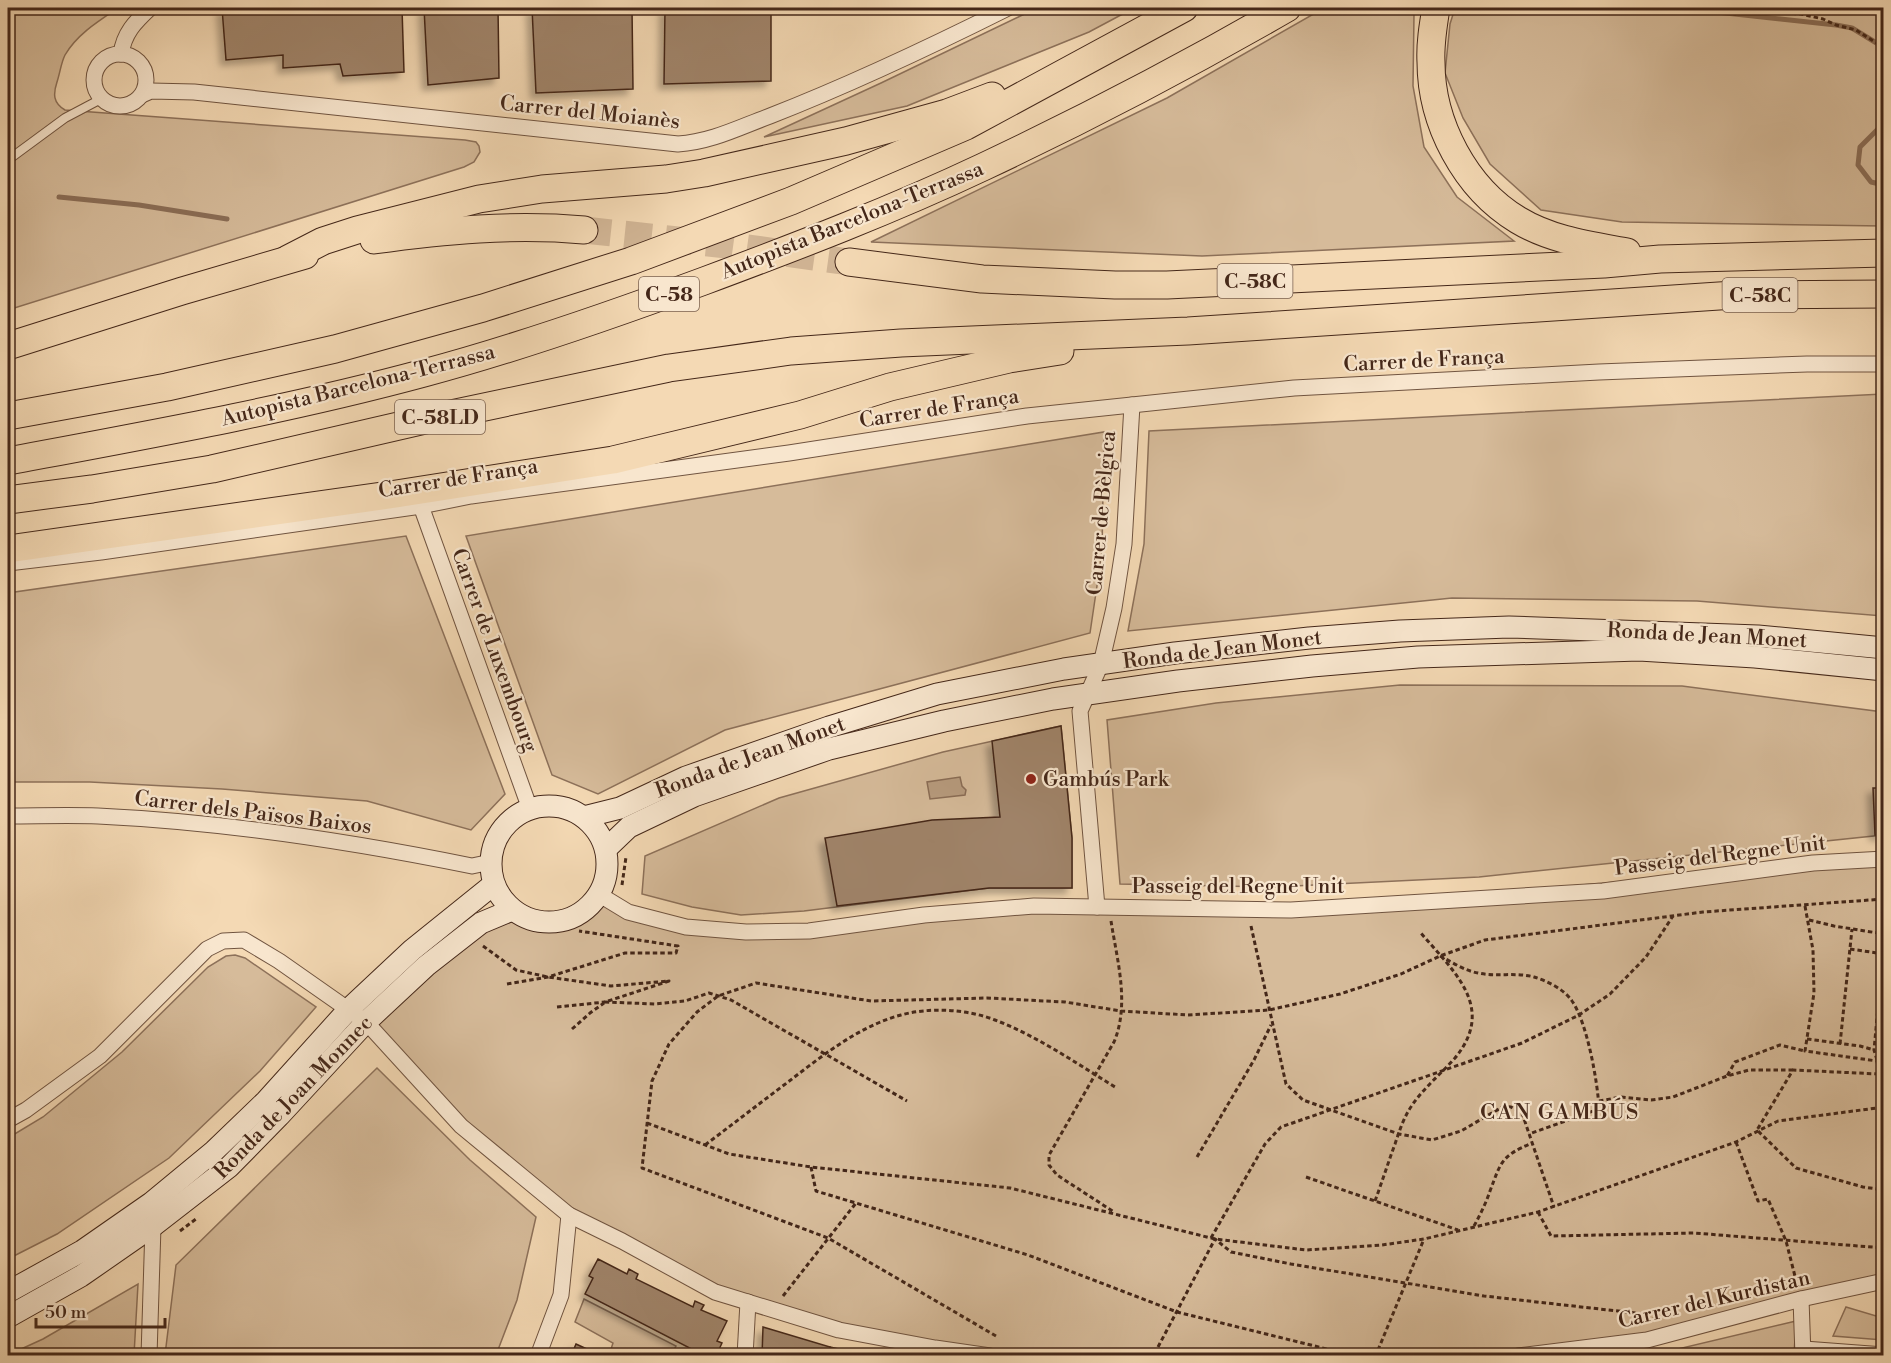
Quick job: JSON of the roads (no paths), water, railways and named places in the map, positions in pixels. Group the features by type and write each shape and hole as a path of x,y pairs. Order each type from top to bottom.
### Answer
{"highway":[{"name":"Autopista Barcelona-Terrassa","path":"8,416 167,387 334,349 483,308 631,261 791,201 966,126 1184,8"},
{"name":"Autopista Barcelona-Terrassa","path":"8,460 176,430 345,393 506,349 646,303 818,239 981,168 1119,101 1287,8"},
{"path":"1436,8 1432,30 1431,63 1432,87 1439,115 1451,145 1468,173 1490,199 1517,220 1563,240 1660,259"},
{"path":"288,259 323,241 357,230 479,199 542,189 666,179 704,173 846,141 947,113 1097,55"},
{"path":"8,346 288,259 368,241 426,233 517,227 584,230"},
{"name":"C-58C","path":"849,262 982,279 1075,285 1179,285 1570,266 1660,259 1884,253"},
{"name":"C-58C","path":"669,368 792,351 879,345 1188,331 1734,296 1884,294"},
{"path":"8,549 396,494 613,460 800,415 890,387 1009,359 1188,331"},
{"name":"C-58LD","path":"8,500 212,469 442,416 669,368"}],"street":[{"path":"121,54 127,32 133,23 150,8"},
{"name":"Carrer del Moianès","path":"142,95 151,92 194,92 678,144 694,143 802,103 923,51 1008,8"},
{"path":"121,54 136,59 146,72 147,80 142,95 130,105 122,106 115,106 101,99 94,83 94,74 98,66 112,55 121,54"},
{"name":"Carrer de França","path":"8,563 101,552 421,506 471,496 789,453 1027,416 1294,388 1807,364 1884,364"},
{"name":"Carrer de Bèlgica","path":"1097,907 1080,711 1101,664 1114,608 1124,544 1132,405"},
{"name":"Carrer de Luxembourg","path":"421,506 530,809"},
{"name":"Ronda de Jean Monet","path":"584,817 620,808 686,777 818,731 937,694 1064,669 1175,653 1416,630 1509,627 1758,636 1884,648"},
{"name":"Ronda de Jean Monet","path":"606,849 629,827 694,796 829,749 944,721 1053,699 1189,679 1408,658 1639,650 1755,657 1884,670"},
{"path":"549,806 567,808 584,817 598,831 606,849 607,873 600,895 585,912 568,920 548,923 531,921 512,910 501,899 494,884 491,862 494,845 502,829 515,817 530,809 549,806"},
{"name":"Carrer dels Països Baixos","path":"8,816 97,816 229,826 340,841 472,866 491,862"},
{"name":"Passeig del Regne Unit","path":"600,895 628,912 686,927 746,932 809,931 924,915 1034,906 1302,910 1604,891 1814,863 1884,860"},
{"name":"Ronda de Joan Monnec","path":"8,1317 81,1276 153,1226 229,1167 279,1116 412,950 494,884"},
{"name":"Ronda de Joan Monnec","path":"8,1292 82,1251 151,1203 214,1151 358,1015 481,923 512,910"},
{"path":"8,1120 26,1110 99,1056 207,949 223,941 244,940 358,1015 461,1126 569,1215 622,1241 715,1293 839,1330 990,1356"},
{"path":"538,1356 561,1296 569,1215"},
{"path":"149,1356 153,1226"},
{"name":"Carrer del Kurdistan","path":"1518,1356 1646,1348 1800,1294 1884,1281"},
{"path":"1800,1294 1804,1352 1884,1354"},
{"path":"745,1356 748,1302"}],"lane":[{"path":"8,160 65,118 101,99"}],"waterway":[{"path":"1591,8 1604,12 1680,8 1836,25 1852,28 1883,47 1884,50"},
{"path":"1884,123 1860,147 1858,165 1871,182 1884,185"},
{"path":"59,197 139,205 227,219"}],"tunnel":[{"path":"584,230 727,245 849,262"}],"place":[{"name":"Gambús Park","path":"1031,779"}],"district":[{"name":"CAN GAMBÚS","path":"1560,1111"}]}
